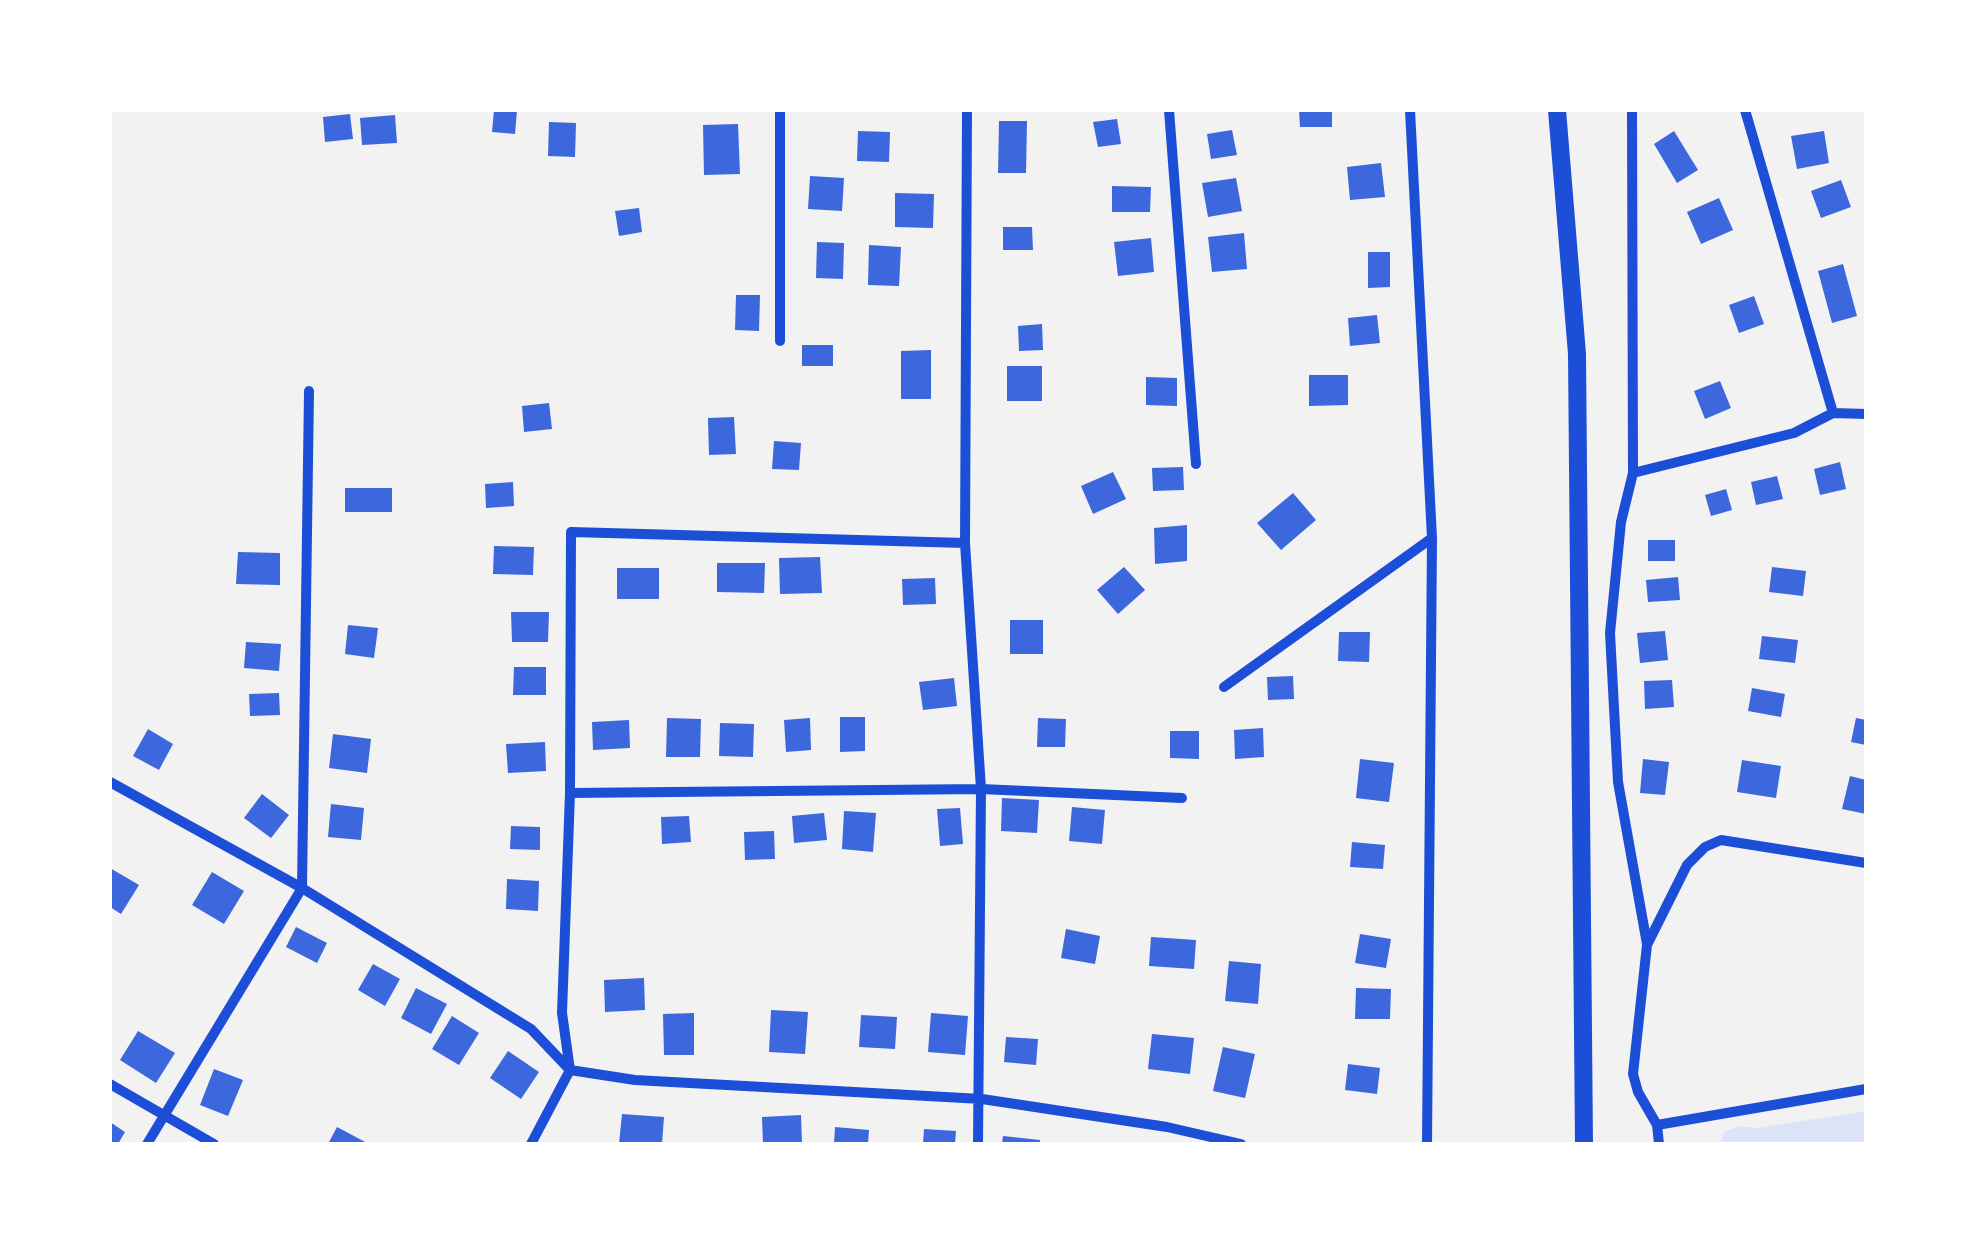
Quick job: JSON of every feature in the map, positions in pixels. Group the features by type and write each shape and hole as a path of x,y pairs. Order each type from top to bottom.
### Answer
{"main road":[{"path":"1557,110 1576,354 1584,1144"}],"street":[{"path":"780,110 780,342"},
{"path":"966,110 965,544 981,788 982,1099 978,1144"},
{"path":"1169,110 1196,464"},
{"path":"1410,110 1432,538 1426,1144"},
{"path":"1632,110 1633,472 1621,522 1610,633 1618,782 1647,945 1633,1074 1638,1092 1657,1125 1659,1144"},
{"path":"1746,110 1833,413"},
{"path":"147,1144 302,888 309,391"},
{"path":"1633,472 1794,434 1833,413 1866,414"},
{"path":"530,1144 570,1070 562,1013 570,793 571,532 965,544"},
{"path":"1224,688 1432,538"},
{"path":"110,782 302,888 532,1028 570,1070 635,1080 982,1099 1167,1127 1241,1144"},
{"path":"570,793 981,788 1182,798"},
{"path":"1647,945 1688,866 1705,848 1721,840 1866,864"},
{"path":"110,1084 214,1144"},
{"path":"1657,1125 1866,1090"}],"shaded area":[{"path":"1866,1111 1866,1144 1720,1144 1724,1132 1740,1126 1758,1128"}],"building":[{"path":"494,110 517,110 515,134 492,132"},
{"path":"1299,110 1332,110 1332,127 1300,127"},
{"path":"350,114 353,139 325,142 323,117"},
{"path":"395,115 397,143 362,145 360,118"},
{"path":"1117,119 1121,144 1098,147 1093,122"},
{"path":"999,121 1027,121 1026,173 998,173"},
{"path":"549,122 576,123 575,157 548,156"},
{"path":"738,124 740,174 704,175 703,125"},
{"path":"1232,130 1237,155 1211,159 1207,134"},
{"path":"858,131 890,132 889,162 857,161"},
{"path":"1674,131 1698,170 1677,183 1654,144"},
{"path":"1824,131 1829,163 1797,169 1791,136"},
{"path":"1381,163 1385,197 1350,200 1347,167"},
{"path":"810,176 844,178 842,211 808,209"},
{"path":"1236,178 1242,211 1208,217 1202,183"},
{"path":"1841,180 1851,207 1821,218 1811,191"},
{"path":"1112,186 1151,187 1150,212 1112,212"},
{"path":"895,193 934,194 933,228 895,227"},
{"path":"1719,198 1733,230 1701,244 1687,212"},
{"path":"639,208 642,232 619,236 615,211"},
{"path":"1003,227 1032,227 1033,250 1003,250"},
{"path":"1244,233 1247,269 1212,272 1208,237"},
{"path":"1151,238 1154,272 1118,276 1114,242"},
{"path":"817,242 844,243 843,279 816,278"},
{"path":"869,245 901,247 899,286 868,285"},
{"path":"1368,252 1390,252 1390,287 1368,288"},
{"path":"1843,264 1857,316 1832,323 1818,271"},
{"path":"736,295 760,295 759,331 735,330"},
{"path":"1754,296 1764,324 1739,333 1729,305"},
{"path":"1377,315 1380,343 1350,346 1348,318"},
{"path":"1042,324 1043,350 1019,351 1018,326"},
{"path":"802,345 833,345 833,366 802,366"},
{"path":"931,350 931,399 901,399 901,351"},
{"path":"1007,366 1042,366 1042,401 1007,401"},
{"path":"1309,375 1348,375 1348,405 1309,406"},
{"path":"1146,377 1177,378 1177,406 1146,405"},
{"path":"1720,381 1731,408 1705,419 1694,391"},
{"path":"549,403 552,429 524,432 522,406"},
{"path":"734,417 736,454 709,455 708,418"},
{"path":"774,441 801,443 799,470 772,469"},
{"path":"1840,462 1846,489 1820,495 1814,469"},
{"path":"1183,467 1184,490 1153,491 1152,468"},
{"path":"1113,472 1126,499 1093,514 1081,486"},
{"path":"1777,476 1783,499 1756,505 1751,482"},
{"path":"513,482 514,506 486,508 485,484"},
{"path":"345,488 392,488 392,512 345,512"},
{"path":"1726,489 1732,510 1711,516 1705,495"},
{"path":"1293,493 1316,520 1281,550 1257,523"},
{"path":"1187,525 1187,561 1155,564 1154,528"},
{"path":"1648,540 1675,540 1675,561 1648,561"},
{"path":"494,546 534,547 533,575 493,574"},
{"path":"238,552 280,553 280,585 236,584"},
{"path":"820,557 822,593 780,594 779,558"},
{"path":"717,563 765,563 764,593 717,592"},
{"path":"1124,567 1145,590 1118,614 1097,590"},
{"path":"1772,567 1806,571 1803,596 1769,592"},
{"path":"617,568 659,568 659,599 617,599"},
{"path":"1678,577 1680,600 1648,602 1646,580"},
{"path":"935,578 936,604 903,605 902,579"},
{"path":"511,612 549,612 548,642 512,642"},
{"path":"1010,620 1043,620 1043,654 1010,654"},
{"path":"348,625 378,628 374,658 345,654"},
{"path":"1665,631 1668,660 1640,663 1637,633"},
{"path":"1339,632 1370,632 1369,662 1338,661"},
{"path":"1762,636 1798,640 1795,663 1759,659"},
{"path":"246,642 281,644 279,671 244,668"},
{"path":"514,667 546,667 546,695 513,695"},
{"path":"1293,676 1294,699 1268,700 1267,677"},
{"path":"954,678 957,706 923,710 919,682"},
{"path":"1672,680 1674,707 1645,709 1644,681"},
{"path":"1752,688 1785,694 1781,717 1748,711"},
{"path":"279,693 280,715 250,716 249,694"},
{"path":"840,717 865,717 865,751 840,752"},
{"path":"667,718 701,719 700,757 666,757"},
{"path":"810,718 811,750 786,752 784,720"},
{"path":"1038,718 1066,719 1065,747 1037,747"},
{"path":"1856,718 1866,720 1866,745 1851,742"},
{"path":"629,720 630,748 593,750 592,722"},
{"path":"720,723 754,724 753,757 719,756"},
{"path":"1263,728 1264,757 1235,759 1234,730"},
{"path":"148,729 173,744 159,770 133,756"},
{"path":"1170,731 1199,731 1199,759 1170,758"},
{"path":"333,734 371,739 367,773 329,768"},
{"path":"545,742 546,771 508,773 506,744"},
{"path":"1360,759 1394,763 1389,802 1356,798"},
{"path":"1643,759 1669,762 1665,795 1640,793"},
{"path":"1742,760 1781,766 1776,798 1737,792"},
{"path":"1850,776 1866,780 1866,814 1842,809"},
{"path":"262,794 289,815 271,838 244,818"},
{"path":"1002,798 1039,800 1037,833 1001,831"},
{"path":"331,804 364,808 361,840 328,837"},
{"path":"1072,807 1105,810 1102,844 1069,841"},
{"path":"960,808 963,844 940,846 937,809"},
{"path":"844,811 876,813 873,852 842,849"},
{"path":"824,813 827,840 794,843 792,816"},
{"path":"689,816 691,842 662,844 661,817"},
{"path":"511,826 540,827 540,850 510,849"},
{"path":"774,831 775,859 745,860 744,832"},
{"path":"1352,842 1385,845 1383,869 1350,867"},
{"path":"110,868 139,885 121,914 110,907"},
{"path":"212,872 244,891 224,924 192,905"},
{"path":"507,879 539,881 538,911 506,909"},
{"path":"296,927 327,943 317,963 286,947"},
{"path":"1066,929 1100,936 1095,964 1061,958"},
{"path":"1360,934 1391,939 1386,968 1355,963"},
{"path":"1151,937 1196,940 1194,969 1149,966"},
{"path":"1229,961 1261,964 1258,1004 1225,1001"},
{"path":"373,964 400,979 385,1006 358,990"},
{"path":"644,978 645,1010 605,1012 604,980"},
{"path":"416,988 447,1004 431,1034 401,1018"},
{"path":"1356,988 1391,989 1390,1019 1355,1019"},
{"path":"771,1010 808,1012 805,1054 769,1052"},
{"path":"694,1013 694,1055 664,1055 663,1014"},
{"path":"931,1013 968,1016 965,1055 928,1052"},
{"path":"861,1015 897,1017 895,1049 859,1047"},
{"path":"452,1016 479,1033 459,1065 432,1049"},
{"path":"138,1031 175,1053 156,1083 120,1060"},
{"path":"1152,1034 1194,1038 1190,1074 1148,1069"},
{"path":"1006,1037 1038,1039 1036,1065 1004,1062"},
{"path":"1223,1047 1255,1054 1245,1098 1213,1091"},
{"path":"508,1051 539,1072 521,1099 490,1078"},
{"path":"1348,1064 1380,1068 1377,1094 1345,1090"},
{"path":"214,1069 243,1080 228,1116 200,1105"},
{"path":"622,1114 664,1117 662,1144 619,1144"},
{"path":"801,1115 802,1144 763,1144 762,1117"},
{"path":"110,1122 125,1132 118,1144 110,1144"},
{"path":"337,1127 369,1144 328,1144"},
{"path":"835,1127 869,1130 868,1144 834,1144"},
{"path":"924,1129 956,1131 955,1144 923,1144"},
{"path":"1003,1136 1040,1140 1040,1144 1002,1144"}]}
